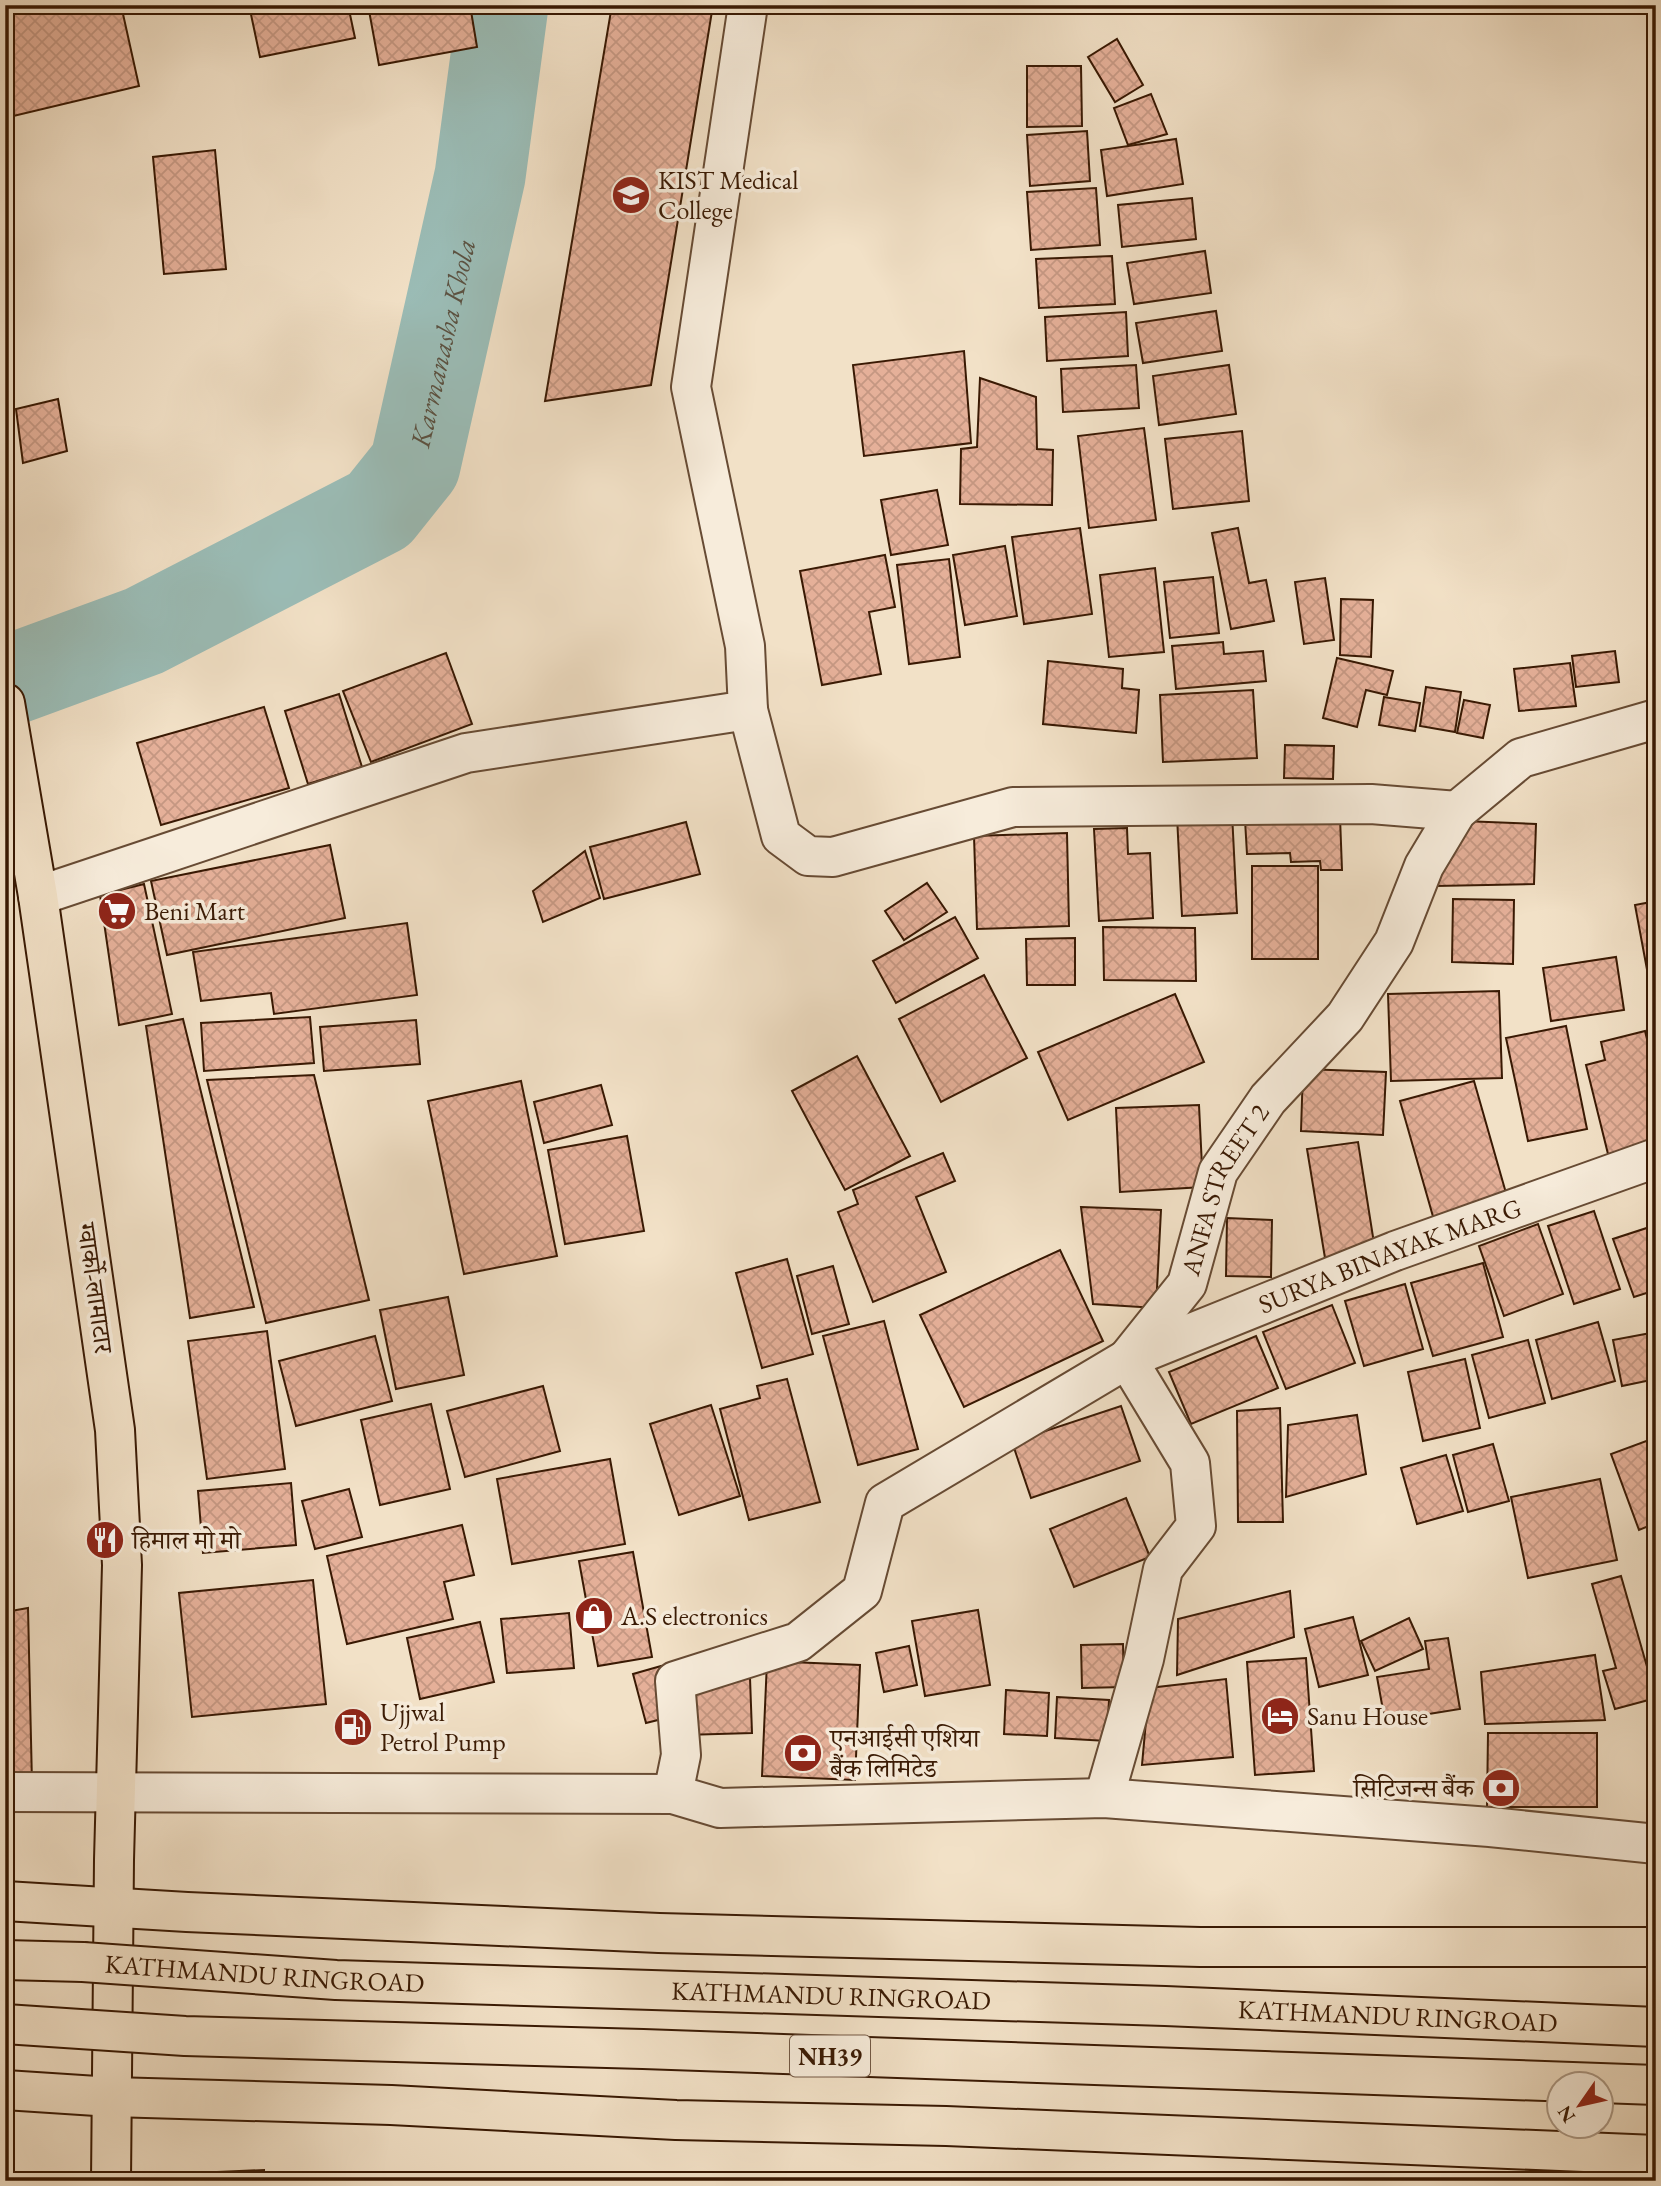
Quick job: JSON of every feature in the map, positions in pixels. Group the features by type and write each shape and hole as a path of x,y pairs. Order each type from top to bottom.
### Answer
{"main road":[{"name":"ग्वार्को-लामाटार","path":"5,703 38,895 115,1430 122,1565 111,2181"},
{"path":"5,1901 659,1933 1186,1947 1656,1947"},
{"name":"KATHMANDU RINGROAD","path":"5,1960 186,1968 336,1980 1178,2006 1656,2027"},
{"name":"NH39","path":"5,2024 185,2036 643,2049 1656,2085"},
{"path":"5,2090 112,2097 391,2105 676,2119 946,2126 1656,2155"}],"street":[{"path":"748,5 691,387 745,646 748,710 780,836 808,856 833,856 1013,807 1371,804 1457,811"},
{"path":"38,895 466,753 748,710"},
{"name":"ANFA STREET 2","path":"1127,1359 1187,1284 1218,1172 1268,1099 1345,1017 1394,942 1424,866 1457,811 1521,758 1656,719"},
{"name":"SURYA BINAYAK MARG","path":"1127,1359 1395,1251 1656,1158"},
{"path":"673,1794 681,1755 675,1681 798,1642 862,1591 885,1503 1127,1359 1190,1464 1196,1526 1163,1569 1144,1659 1104,1798"},
{"path":"5,1792 673,1794 720,1808 1104,1798 1490,1828 1656,1844"}],"building":[{"path":"5,5 121,5 139,86 5,118"},
{"path":"249,5 348,5 355,38 260,57"},
{"path":"368,5 470,5 477,47 379,65"},
{"name":"KIST Medical College","path":"612,5 713,5 651,385 545,401"},
{"path":"1419,5 1474,5 1420,11"},
{"path":"1117,39 1143,85 1115,102 1088,57"},
{"path":"1027,66 1081,66 1082,126 1027,127"},
{"path":"1151,94 1167,134 1128,145 1114,108"},
{"path":"1087,131 1090,181 1030,186 1027,135"},
{"path":"1176,139 1183,184 1107,196 1101,150"},
{"path":"215,150 226,269 164,274 153,157"},
{"path":"1096,188 1100,245 1031,250 1027,192"},
{"path":"1192,198 1196,239 1122,247 1118,205"},
{"path":"1205,251 1211,293 1134,304 1127,263"},
{"path":"1112,256 1115,304 1039,308 1036,259"},
{"path":"1216,311 1222,351 1143,363 1136,323"},
{"path":"1126,312 1128,356 1047,361 1045,317"},
{"path":"964,351 971,443 864,456 853,365"},
{"path":"1136,365 1139,408 1063,412 1061,369"},
{"path":"1229,365 1236,414 1159,425 1153,376"},
{"path":"980,378 1036,397 1037,449 1053,450 1052,505 960,504 961,449 977,447"},
{"path":"58,399 67,451 23,463 16,409"},
{"path":"1144,428 1156,520 1089,528 1078,436"},
{"path":"1242,431 1249,501 1173,509 1165,439"},
{"path":"937,490 948,545 891,555 881,500"},
{"path":"1080,528 1092,614 1024,624 1012,537"},
{"path":"1238,528 1249,583 1266,580 1274,621 1231,629 1212,533"},
{"path":"1005,546 1017,616 965,625 953,555"},
{"path":"885,555 895,607 869,612 881,674 822,685 800,571"},
{"path":"949,559 960,657 909,664 897,565"},
{"path":"1155,568 1164,652 1109,657 1100,575"},
{"path":"1213,577 1219,633 1170,638 1164,582"},
{"path":"1325,578 1334,640 1304,644 1295,582"},
{"path":"1341,599 1373,600 1371,657 1340,655"},
{"path":"1223,642 1224,654 1263,651 1266,681 1176,689 1172,646"},
{"path":"1615,651 1619,682 1576,687 1572,656"},
{"path":"446,653 472,724 371,762 343,691"},
{"path":"1337,658 1393,671 1387,695 1366,690 1357,727 1323,718"},
{"path":"1048,661 1123,669 1122,688 1139,690 1136,733 1043,724"},
{"path":"1570,663 1576,706 1519,711 1514,669"},
{"path":"1426,687 1461,692 1455,732 1420,726"},
{"path":"1253,690 1257,758 1163,762 1160,695"},
{"path":"339,694 362,767 308,784 285,711"},
{"path":"1384,697 1420,703 1415,731 1379,725"},
{"path":"1464,700 1490,705 1483,738 1457,733"},
{"path":"264,707 289,788 161,825 137,743"},
{"path":"1285,745 1334,746 1333,779 1284,778"},
{"path":"1232,813 1237,913 1182,916 1177,816"},
{"path":"1340,817 1342,870 1321,870 1320,861 1291,862 1290,853 1247,854 1245,820"},
{"path":"1463,821 1536,824 1534,884 1436,886"},
{"path":"686,822 700,874 604,899 590,847"},
{"path":"1127,828 1128,854 1150,853 1153,918 1099,921 1094,829"},
{"path":"1067,833 1069,926 977,929 974,836"},
{"path":"330,845 345,918 167,955 151,881"},
{"path":"585,851 600,898 543,922 533,891"},
{"path":"1252,866 1318,866 1318,959 1252,959"},
{"path":"927,883 947,912 904,940 885,911"},
{"path":"144,884 172,1014 119,1025 100,895"},
{"path":"1453,899 1514,900 1513,964 1452,962"},
{"path":"1656,901 1656,974 1648,975 1635,905"},
{"path":"955,917 978,958 896,1003 873,961"},
{"path":"407,923 417,995 274,1014 271,993 201,1001 193,952"},
{"path":"1103,927 1195,928 1196,981 1104,980"},
{"path":"1075,938 1075,985 1027,985 1026,939"},
{"path":"1616,957 1624,1010 1551,1021 1543,968"},
{"path":"984,975 1027,1058 941,1102 899,1019"},
{"path":"1499,991 1502,1078 1391,1081 1388,994"},
{"path":"1175,994 1204,1062 1068,1120 1038,1052"},
{"path":"310,1017 314,1063 204,1071 201,1023"},
{"path":"183,1019 254,1307 190,1318 146,1026"},
{"path":"416,1020 420,1064 324,1071 320,1027"},
{"path":"1566,1026 1587,1129 1528,1141 1506,1038"},
{"path":"1645,1031 1650,1051 1656,1050 1656,1147 1609,1158 1586,1065 1605,1060 1601,1042"},
{"path":"857,1056 910,1156 845,1190 792,1091"},
{"path":"1303,1069 1386,1072 1383,1135 1301,1131"},
{"path":"314,1075 369,1300 266,1323 207,1080"},
{"path":"521,1081 557,1256 464,1274 428,1101"},
{"path":"1474,1081 1508,1200 1434,1220 1400,1101"},
{"path":"601,1085 612,1125 544,1143 534,1102"},
{"path":"1199,1105 1203,1187 1120,1192 1116,1108"},
{"path":"627,1136 644,1231 565,1244 548,1150"},
{"path":"1358,1142 1376,1256 1326,1264 1307,1149"},
{"path":"943,1153 955,1181 916,1197 946,1272 873,1302 838,1212 858,1204 853,1190"},
{"path":"1081,1207 1161,1210 1156,1308 1093,1304"},
{"path":"1594,1211 1620,1289 1574,1304 1548,1226"},
{"path":"1227,1218 1272,1220 1271,1277 1226,1276"},
{"path":"1538,1224 1563,1294 1504,1316 1479,1246"},
{"path":"1656,1225 1656,1290 1634,1297 1613,1239"},
{"path":"1060,1250 1103,1341 964,1407 920,1315"},
{"path":"787,1259 813,1354 762,1368 736,1273"},
{"path":"1483,1263 1503,1337 1433,1356 1411,1283"},
{"path":"833,1266 849,1324 812,1334 797,1276"},
{"path":"1405,1284 1423,1349 1364,1366 1345,1301"},
{"path":"448,1297 464,1375 396,1389 380,1310"},
{"path":"1332,1305 1355,1363 1286,1389 1263,1332"},
{"path":"884,1321 918,1449 858,1465 823,1336"},
{"path":"1598,1322 1615,1381 1552,1399 1536,1340"},
{"path":"267,1331 285,1469 207,1479 188,1341"},
{"path":"1656,1332 1656,1379 1622,1386 1613,1340"},
{"path":"375,1336 392,1401 296,1426 279,1361"},
{"path":"1256,1336 1278,1388 1191,1424 1169,1372"},
{"path":"1528,1340 1545,1403 1489,1418 1472,1355"},
{"path":"1465,1359 1480,1428 1423,1441 1408,1372"},
{"path":"787,1379 820,1502 749,1520 720,1409 760,1398 757,1386"},
{"path":"543,1386 560,1451 465,1477 447,1411"},
{"path":"431,1404 450,1489 380,1505 361,1420"},
{"path":"711,1405 740,1496 679,1515 650,1424"},
{"path":"1121,1406 1140,1461 1031,1498 1012,1442"},
{"path":"1280,1408 1283,1522 1238,1522 1237,1411"},
{"path":"1357,1415 1366,1474 1286,1497 1288,1425"},
{"path":"1649,1440 1656,1457 1656,1523 1639,1530 1611,1454"},
{"path":"1493,1444 1509,1501 1468,1512 1453,1455"},
{"path":"1446,1455 1463,1511 1417,1524 1401,1468"},
{"path":"610,1459 625,1544 512,1564 497,1479"},
{"path":"1600,1479 1617,1560 1528,1578 1511,1497"},
{"path":"291,1483 296,1545 203,1553 198,1491"},
{"path":"349,1489 362,1537 315,1549 302,1501"},
{"path":"1126,1498 1150,1557 1074,1587 1050,1529"},
{"path":"462,1525 474,1575 444,1582 453,1619 347,1644 327,1556"},
{"path":"633,1552 652,1657 598,1666 579,1561"},
{"path":"1621,1576 1656,1698 1615,1709 1603,1671 1616,1668 1592,1584"},
{"path":"313,1580 326,1704 192,1717 179,1593"},
{"path":"1290,1591 1294,1637 1177,1675 1178,1619"},
{"path":"28,1608 32,1783 5,1784 5,1612"},
{"path":"978,1610 990,1685 925,1696 912,1621"},
{"path":"569,1613 574,1668 507,1673 501,1619"},
{"path":"1353,1617 1368,1675 1319,1687 1305,1629"},
{"path":"1409,1618 1423,1649 1375,1671 1361,1641"},
{"path":"480,1622 494,1682 420,1699 407,1638"},
{"path":"1448,1638 1460,1709 1385,1721 1377,1677 1429,1669 1425,1641"},
{"path":"1123,1644 1124,1687 1082,1688 1081,1645"},
{"path":"909,1646 917,1685 884,1692 876,1653"},
{"path":"1595,1655 1605,1720 1485,1724 1481,1672"},
{"name":"Sanu House","path":"1306,1658 1314,1771 1255,1775 1247,1662"},
{"path":"767,1661 860,1665 855,1780 762,1776"},
{"path":"661,1666 674,1716 646,1723 633,1674"},
{"path":"750,1678 752,1733 684,1735 682,1679"},
{"path":"1226,1679 1233,1757 1142,1765 1149,1688"},
{"path":"1006,1690 1049,1693 1047,1736 1004,1734"},
{"path":"1057,1697 1109,1700 1107,1741 1055,1738"},
{"path":"1488,1733 1597,1733 1597,1807 1487,1807"},
{"path":"264,2170 264,2181 219,2181 218,2172"},
{"path":"166,2174 213,2174 213,2181 166,2181"}],"waterway":[{"name":"Karmanasha Khola","path":"5,682 144,631 379,510 415,465 480,176 503,5"}],"place":[{"name":"KIST Medical College","path":"631,195"},
{"name":"Beni Mart","path":"117,911"},
{"name":"हिमाल मो मो","path":"105,1540"},
{"name":"A.S electronics","path":"594,1616"},
{"name":"Sanu House","path":"1280,1716"},
{"name":"Ujjwal Petrol Pump","path":"353,1727"},
{"name":"एनआईसी एशिया बैंक लिमिटेड","path":"803,1753"},
{"name":"सिटिजन्स बैंक","path":"1501,1788"}]}
